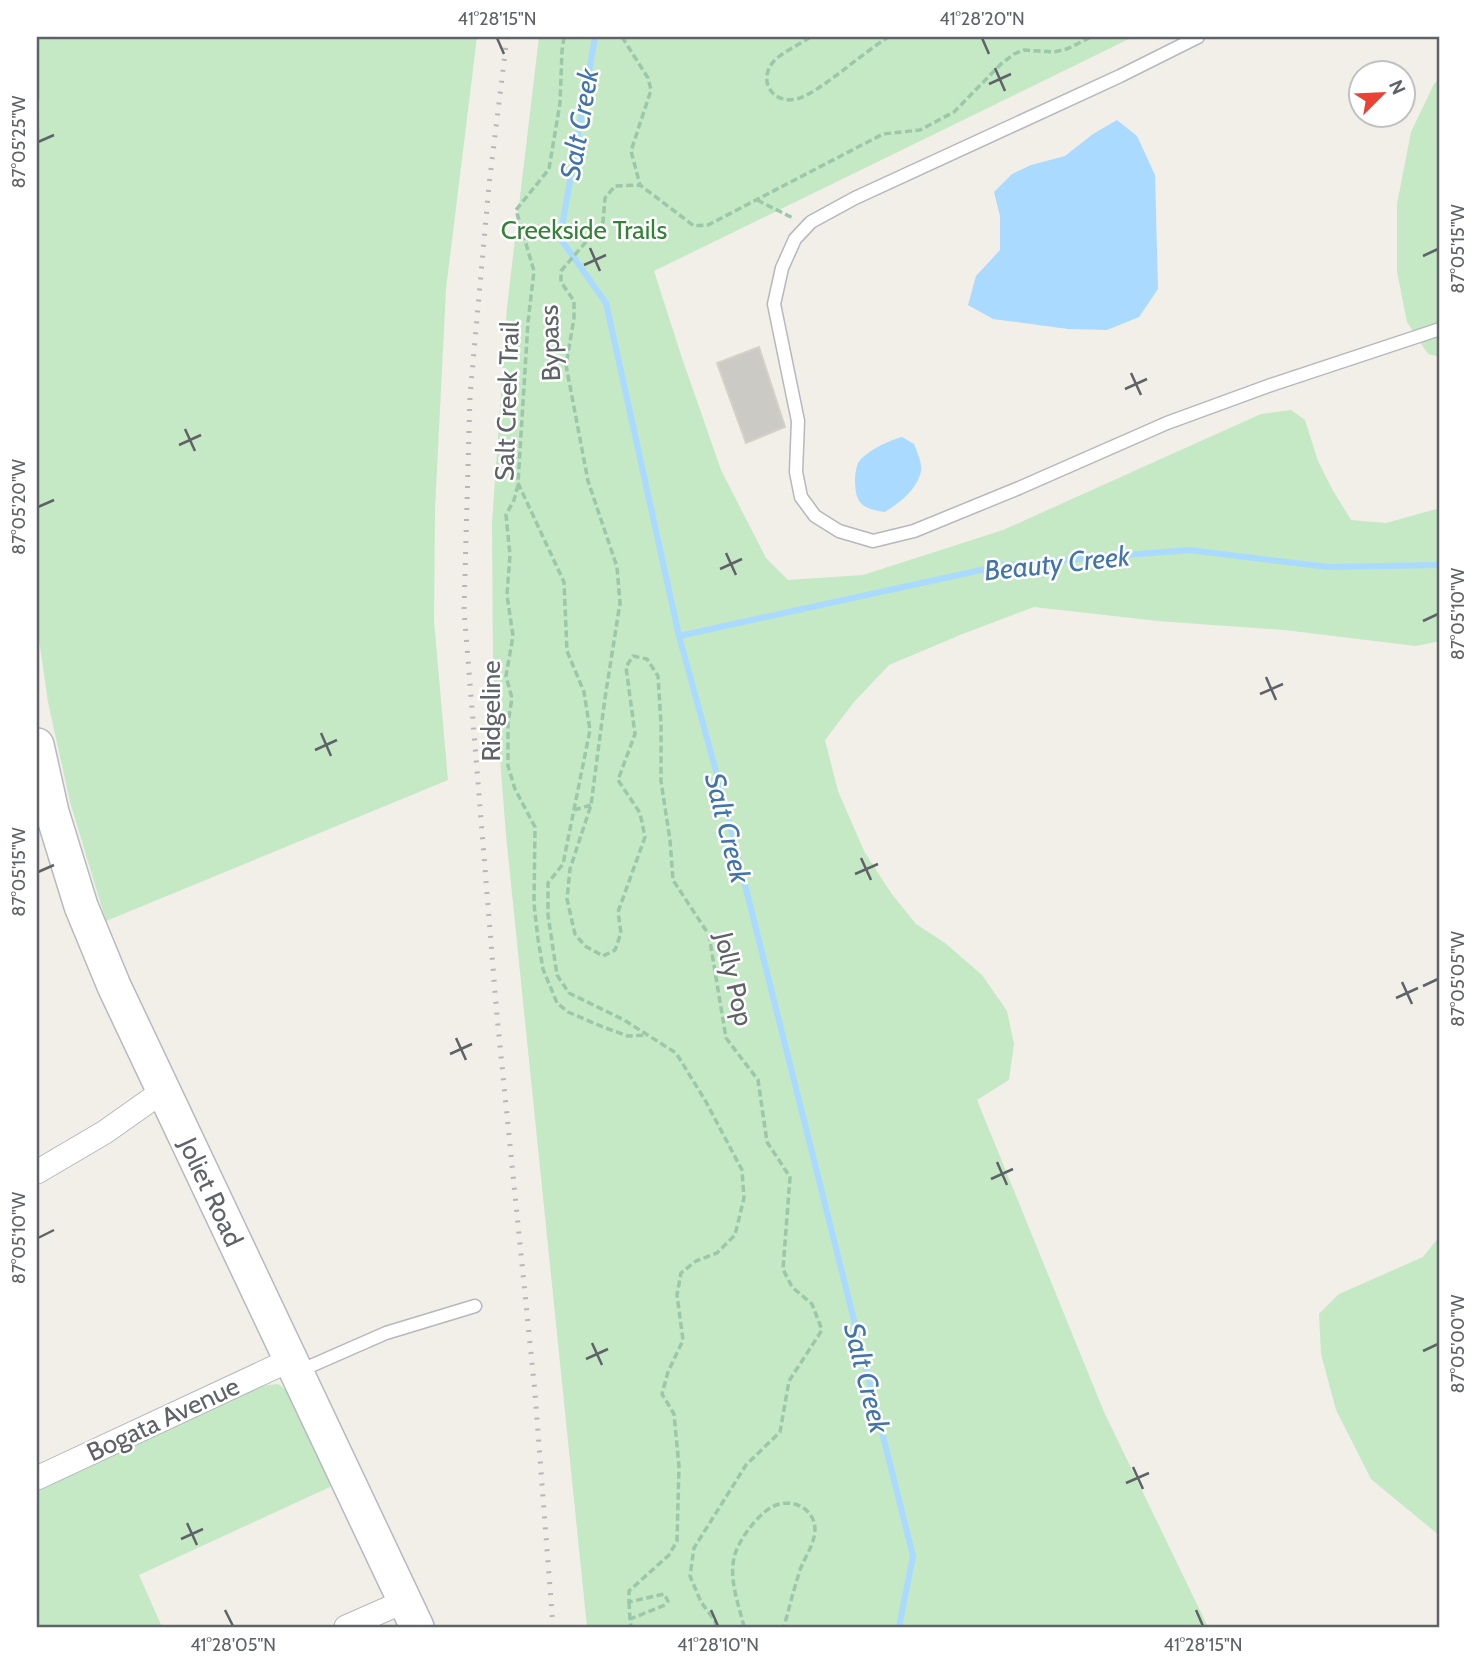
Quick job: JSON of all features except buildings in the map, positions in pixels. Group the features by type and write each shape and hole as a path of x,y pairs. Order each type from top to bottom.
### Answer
{"main road":[{"name":"Joliet Road","path":"37,745 52,812 81,906 114,986 411,1614"}],"street":[{"path":"37,1172 105,1132 163,1091"},
{"name":"Bogata Avenue","path":"37,1478 293,1366"},
{"path":"346,1627 411,1614"}],"lane":[{"path":"1198,37 1120,76 855,198 811,222 795,239 782,268 774,304 798,421 796,472 801,497 815,516 839,531 873,541 914,531 1167,424 1271,385 1440,328"},
{"path":"293,1366 386,1333 475,1306"}],"path":[{"name":"Salt Creek Trail","path":"564,37 560,103 550,169 516,210 534,271 528,322 518,483 564,582 567,651 584,692 590,730 574,810"},
{"path":"622,37 648,78 651,90 631,151 640,185 694,226 708,225 883,134 920,130 954,112 1014,54 1024,50 1054,52 1068,49 1091,37"},
{"path":"810,37 779,57 770,67 768,84 771,92 778,98 795,99 811,92 888,37"},
{"name":"Bypass","path":"591,805 620,603 617,568 588,481 566,365 574,318 574,301 561,282 561,271 603,222 605,198 615,187 640,185"},
{"path":"757,200 793,218 811,222"},
{"name":"Ridgeline","path":"518,483 514,500 506,515 510,555 507,595 513,636 506,676 512,698 508,723 508,766 515,789 535,827 534,904 543,969 557,1003 568,1012 628,1036 647,1035"},
{"name":"Jolly Pop","path":"591,805 570,869 567,900 575,934 585,946 603,956 615,950 621,933 618,912 645,837 640,813 618,780 635,734 625,667 633,656 647,659 657,676 662,781 673,880 709,935 726,1038 758,1080 767,1142 790,1177 783,1269 792,1287 812,1304 822,1329 789,1381 780,1432 746,1465 694,1548 690,1576 716,1627"},
{"path":"591,805 574,810 563,864 548,883 548,915 557,975 569,993 624,1020 676,1053 705,1100 742,1170 744,1198 735,1235 717,1253 696,1261 681,1273 677,1295 683,1340 668,1372 662,1394 674,1414 679,1466 677,1541 669,1555 629,1591 631,1627"},
{"path":"744,1627 732,1579 734,1556 748,1529 772,1507 790,1503 802,1506 811,1514 815,1527 813,1544 801,1567 784,1627"},
{"path":"629,1602 664,1594 668,1601 665,1605 630,1619"}],"green space":[{"path":"37,37 477,37 446,289 435,509 434,621 448,780 106,921 70,802 48,702 37,626 37,220 40,105"},
{"name":"Creekside Trails","path":"539,37 1133,37 654,271 721,470 766,558 788,580 863,575 1003,530 1261,414 1291,410 1305,420 1318,461 1351,520 1386,523 1440,508 1440,641 1416,646 1284,630 1158,621 1034,607 889,665 854,702 825,740 838,791 864,851 891,893 916,924 945,943 982,975 1007,1011 1014,1044 1009,1080 977,1100 1104,1412 1208,1627 587,1627 506,835 493,669 492,523 507,307"},
{"path":"1440,79 1440,357 1428,354 1407,322 1397,272 1397,204 1411,132 1418,130 1418,117 1434,84"},
{"path":"1440,1236 1440,1536 1371,1479 1336,1410 1321,1354 1319,1314 1339,1294 1423,1257"},
{"path":"278,1384 295,1397 332,1486 139,1575 162,1627 37,1627 37,1485 260,1386"}],"water":[{"path":"1117,120 1137,136 1155,175 1158,289 1139,317 1107,330 1068,329 993,319 968,305 976,276 1000,250 1000,216 994,192 1012,174 1031,165 1065,156 1093,134"},
{"path":"902,437 914,444 920,461 921,471 916,484 885,512 866,507 859,500 855,488 858,463 866,454"}],"waterway":[{"name":"Salt Creek","path":"595,37 560,238 606,303 679,636 723,797 913,1556 899,1627"},
{"name":"Beauty Creek","path":"679,636 1004,565 1189,550 1328,567 1440,565"}],"railway":[{"path":"507,37 489,185 470,396 464,610 497,1016 535,1393 553,1627"}]}
